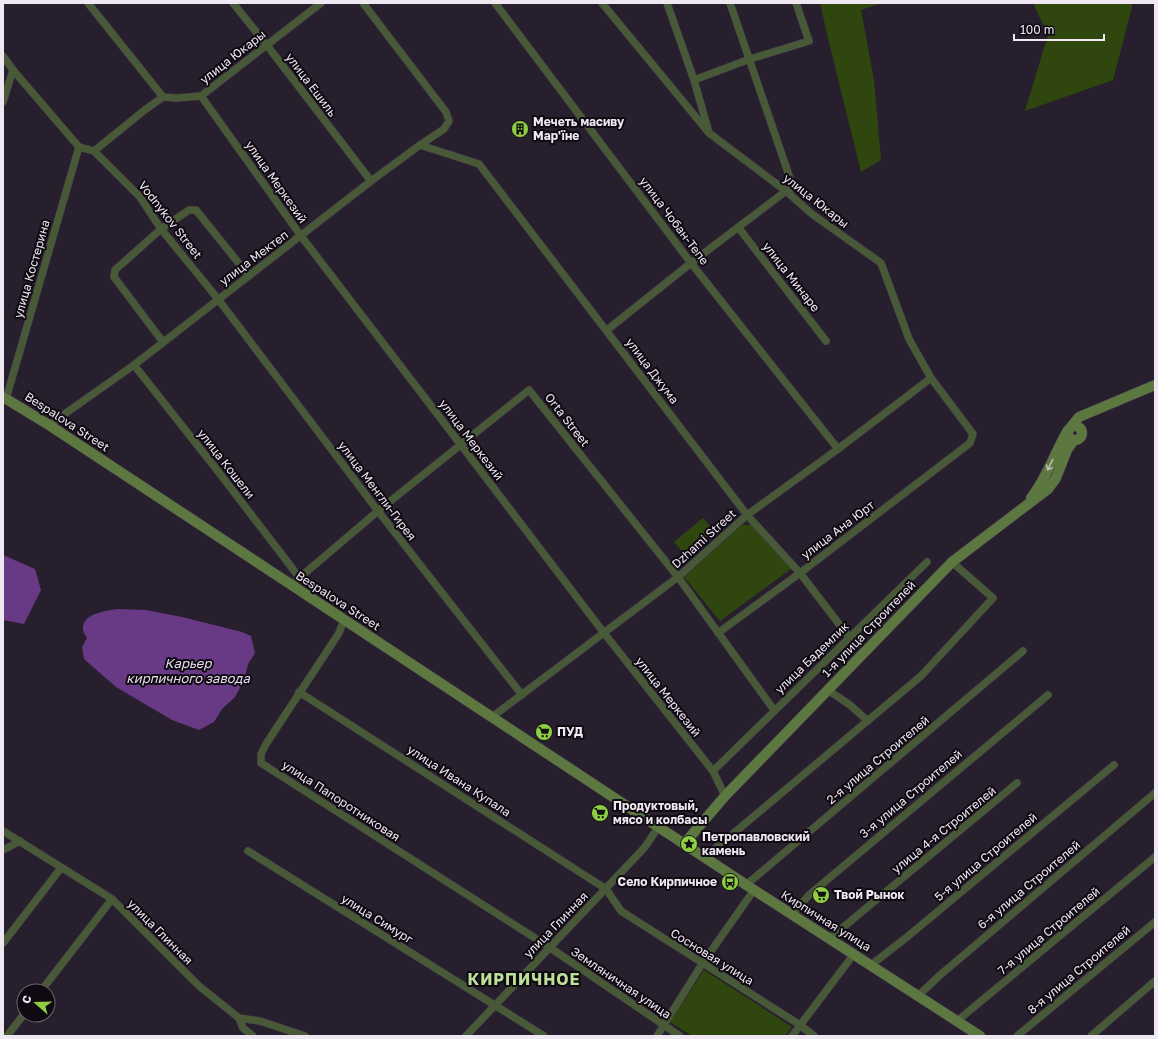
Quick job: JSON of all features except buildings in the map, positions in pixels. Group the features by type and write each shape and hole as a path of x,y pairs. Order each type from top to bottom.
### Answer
{"main road":[{"path":"1016,514 1037,490 1059,446 1079,417 1155,385"},
{"name":"Bespalova Street","path":"5,398 49,425 492,718 659,826"},
{"path":"1070,429 1070,438 1074,440 1081,438 1083,431 1079,417"},
{"path":"1070,429 1078,426 1083,431"},
{"name":"1-я улица Строителей","path":"684,844 725,796 952,562 1048,489 1056,478 1067,450 1074,440"},
{"name":"Кирпичная улица","path":"659,826 750,888 980,1036"}],"street":[{"path":"3,56 13,70 79,147 94,151 163,96 88,3"},
{"name":"улица Ешиль","path":"233,3 371,181"},
{"name":"улица Юкары","path":"163,96 177,98 201,96 266,44 321,3"},
{"name":"улица Мектеп","path":"49,425 134,365 371,181 444,129 449,121 446,112 363,3"},
{"name":"улица Чобан-Тепе","path":"495,3 691,262 838,449"},
{"name":"улица Юкары","path":"602,3 709,133 786,191 812,214 881,263 909,339 931,378 973,434 970,443"},
{"path":"668,3 694,80 709,133"},
{"path":"607,330 691,262 793,187 730,3"},
{"path":"694,80 750,59 809,41 796,3"},
{"path":"3,102 13,70"},
{"name":"улица Меркезий","path":"201,96 301,236 604,633 713,771 725,796"},
{"name":"улица Джума","path":"420,145 479,164 747,515 800,573 849,637"},
{"name":"улица Костерина","path":"5,398 79,147"},
{"name":"Vodnykov Street","path":"94,151 140,197 161,229 218,299"},
{"path":"163,342 114,277 115,270 161,229 189,210 196,210 249,276"},
{"name":"улица Минаре","path":"738,227 826,341"},
{"name":"улица Менгли-Гирея","path":"218,299 378,511 522,694"},
{"name":"улица Кошели","path":"134,365 217,470 299,578"},
{"name":"Dzhami Street","path":"492,718 678,577 747,515 838,449 931,378"},
{"name":"Orta Street","path":"291,585 378,511 529,390 678,577 774,710"},
{"name":"улица Ана Юрт","path":"718,633 800,573 970,443"},
{"name":"улица Бадемлик","path":"713,771 927,562"},
{"path":"704,857 921,676 993,598 952,562"},
{"name":"улица Папоротниковая","path":"344,620 339,632 266,744 261,754 261,763 549,947"},
{"name":"2-я улица Строителей","path":"657,1036 750,888 1023,651"},
{"path":"828,690 850,705 868,721"},
{"name":"улица Ивана Купала","path":"300,692 606,889"},
{"name":"3-я улица Строителей","path":"792,915 809,895 1048,695"},
{"name":"5-я улица Строителей","path":"871,965 1114,766"},
{"name":"улица 4-я Строителей","path":"829,939 858,913 1017,783"},
{"name":"6-я улица Строителей","path":"918,996 939,976 1155,793"},
{"name":"улица Глинная","path":"466,1036 549,947 606,889 645,846 659,826"},
{"name":"улица Глинная","path":"3,831 60,868 112,899 199,986 239,1018"},
{"path":"3,850 20,841"},
{"name":"улица Симург","path":"248,851 544,1036"},
{"name":"7-я улица Строителей","path":"957,1022 1155,857"},
{"path":"3,943 60,868"},
{"name":"Сосновая улица","path":"606,889 621,911 800,1025 814,1036"},
{"path":"48,983 112,899"},
{"name":"8-я улица Строителей","path":"1017,1036 1155,922"},
{"name":"Земляничная улица","path":"549,947 680,1036"},
{"path":"792,1036 854,954"},
{"path":"1091,1036 1155,981"},
{"path":"253,1036 243,1028 239,1018 260,1021 305,1036"},
{"path":"7,1036 17,1023"}],"green space":[{"path":"820,3 882,3 861,10 874,80 881,160 861,172 828,38"},
{"path":"1033,3 1133,3 1113,80 1025,111 1048,35"},
{"path":"703,518 714,531 685,555 674,542"},
{"path":"742,525 753,525 791,569 720,621 684,577"},
{"path":"704,970 792,1027 785,1036 692,1036 670,1022"}],"water":[{"path":"3,555 35,569 41,590 24,624 3,620"},
{"name":"Карьер кирпичного завода","path":"117,609 146,610 182,617 242,632 251,636 255,653 248,664 244,680 235,697 222,709 214,722 199,730 172,720 116,687 84,659 82,647 87,638 83,629 86,619 102,612"}],"place":[{"name":"Мечеть масиву Мар'їне","path":"520,129"},
{"name":"ПУД","path":"544,732"},
{"name":"Продуктовый, мясо и колбасы","path":"600,813"},
{"name":"Петропавловский камень","path":"689,844"},
{"name":"Село Кирпичное","path":"730,882"},
{"name":"Твой Рынок","path":"821,895"}],"district":[{"name":"КИРПИЧНОЕ","path":"524,979"}]}
